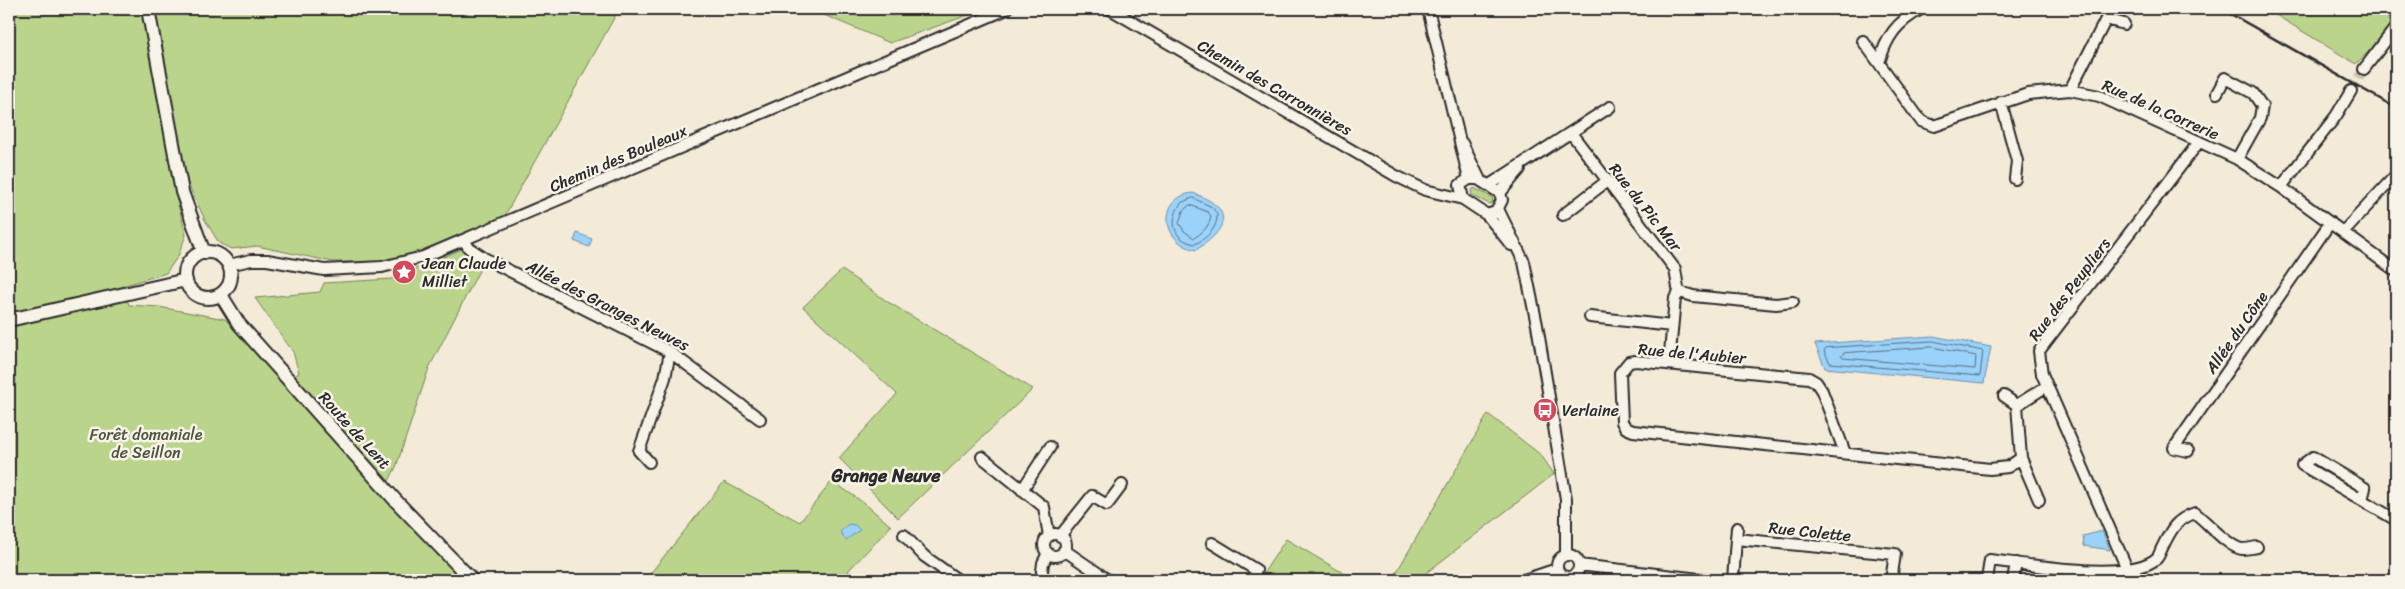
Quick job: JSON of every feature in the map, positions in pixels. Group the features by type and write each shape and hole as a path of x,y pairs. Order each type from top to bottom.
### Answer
{"street":[{"path":"148,9 182,192 204,253"},
{"name":"Chemin des Bouleaux","path":"229,265 251,260 268,260 324,270 382,267 414,260 1007,9"},
{"name":"Chemin des Carronnières","path":"1110,9 1391,173 1425,190 1464,199"},
{"path":"1428,9 1468,180"},
{"path":"1879,63 1884,45 1894,28 1921,9"},
{"path":"2070,90 2106,19 2124,24"},
{"path":"2364,69 2396,27"},
{"name":"Rue de la Correrie","path":"1863,41 1921,121 1934,126 2028,94 2070,90 2099,96 2237,159 2281,187 2396,271"},
{"path":"2217,93 2225,78 2253,93 2262,106 2260,118 2237,159"},
{"path":"2281,187 2336,116 2351,90"},
{"path":"2001,102 2017,161 2015,179"},
{"path":"1484,183 1527,160 1610,107"},
{"path":"1456,132 1484,183"},
{"name":"Rue du Pic Mar","path":"1571,133 1675,269 1680,292"},
{"name":"Rue des Peupliers","path":"2132,580 2042,374 2039,351 2199,142"},
{"path":"1500,193 1527,160"},
{"path":"2343,232 2396,174"},
{"path":"1487,214 1498,209 1502,200 1500,193 1484,183 1468,180 1462,183 1460,189 1464,199 1487,214 1524,262"},
{"path":"1563,215 1607,181"},
{"name":"Chemin des Carronnières","path":"1425,190 1460,189"},
{"path":"1498,209 1524,262 1561,466 1568,521 1566,555"},
{"name":"Allée du Cône","path":"2188,451 2174,448 2330,223"},
{"name":"Allée des Granges Neuves","path":"464,240 469,248 484,258 670,352 760,419"},
{"path":"204,253 219,255 229,265 232,272 230,285 221,295 214,298 199,297 193,293 186,280 189,263 204,253"},
{"path":"9,320 186,280"},
{"path":"1669,364 1675,298 1680,292 1693,296 1776,304 1793,302"},
{"name":"Route de Lent","path":"221,295 239,324 398,502 472,580"},
{"path":"1590,317 1672,326"},
{"path":"649,462 640,451 665,378 670,352"},
{"name":"Rue de l'Aubier","path":"1845,453 1822,391 1816,382 1809,378 1636,361 1629,362 1620,373 1622,422 1626,428 1633,431 1845,453 1990,468 2008,467 2021,458"},
{"path":"2017,405 2047,386"},
{"path":"2004,396 2017,405"},
{"path":"2017,405 2021,458 2039,500"},
{"path":"1022,490 1050,447"},
{"path":"982,457 1044,507 1054,536 1065,542 1064,550 1056,556 1048,553 1044,543 1054,536 1092,496 1107,505 1122,485"},
{"path":"2362,500 2365,488 2313,457 2302,465 2396,520"},
{"path":"1987,580 1990,560 2102,572 2127,569 2157,558 2182,518 2195,513 2206,520 2230,544 2241,549 2257,547"},
{"name":"Rue Colette","path":"1732,580 1737,533 1895,554 1891,580"},
{"path":"904,535 924,556 958,580"},
{"path":"1212,543 1256,570 1252,580"},
{"path":"1064,550 1108,580"},
{"path":"1041,580 1043,563 1048,553"},
{"path":"1566,555 1576,558 1579,565 1577,572 1572,578 1564,576 1557,568 1560,558 1566,555"},
{"path":"2013,580 2016,563"},
{"path":"1579,565 1708,580"},
{"path":"1524,580 1557,568"}],"green space":[{"name":"Forêt domaniale de Seillon","path":"9,9 619,9 504,217 394,262 333,262 257,246 231,249 219,243 205,220 186,179 173,184 186,235 178,256 166,273 122,286 129,305 159,307 225,319 284,382 299,373 293,352 255,298 320,292 324,283 392,279 462,249 481,267 429,368 396,467 382,495 465,580 9,580"},
{"path":"820,9 985,9 890,43 817,12"},
{"path":"2266,9 2396,9 2396,24 2356,64"},
{"path":"1474,188 1493,198 1492,203 1489,204 1472,195 1471,191"},
{"path":"842,270 888,302 1033,389 898,518 839,458 897,394 803,307"},
{"path":"1488,414 1541,455 1554,474 1417,580 1392,580"},
{"path":"832,481 864,503 891,526 848,571 859,580 645,580 724,482 800,522"},
{"path":"1286,539 1355,580 1259,580"}],"water":[{"path":"1193,193 1216,205 1223,219 1216,234 1196,250 1184,245 1175,238 1168,220 1169,210 1174,202 1182,196"},
{"path":"577,233 592,239 589,247 574,241"},
{"path":"1933,336 1991,347 1984,383 1825,368 1815,344"},
{"path":"848,524 855,525 860,530 846,540 840,532"},
{"path":"2102,531 2110,550 2084,546 2083,536"}],"tunnel":[{"path":"2351,91 2364,69"}],"railway":[{"path":"2222,9 2396,108"}],"place":[{"name":"Jean Claude Milliet","path":"404,272"},
{"name":"Verlaine","path":"1545,410"}],"district":[{"name":"Grange Neuve","path":"886,476"}]}
